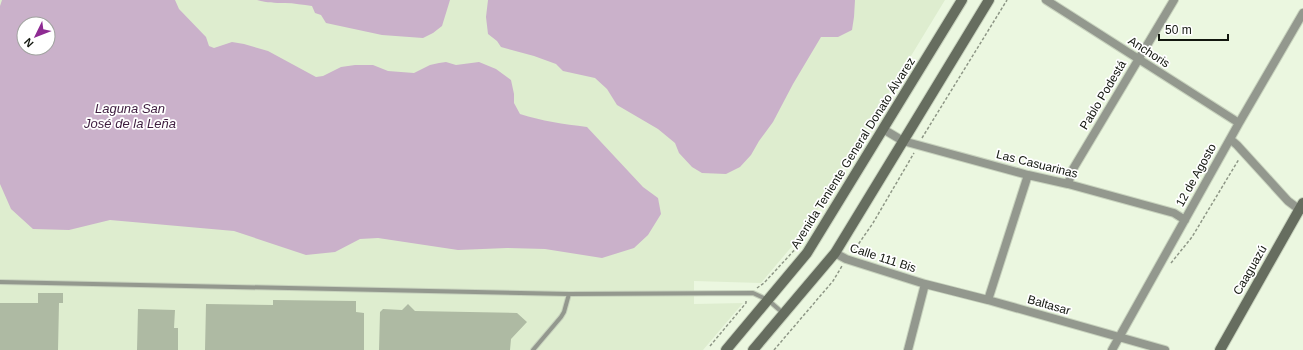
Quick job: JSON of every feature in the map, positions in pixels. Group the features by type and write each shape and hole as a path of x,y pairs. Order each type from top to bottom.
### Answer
{"main road":[{"name":"Avenida Teniente General Donato Álvarez","path":"726,350 807,254 962,0"},
{"path":"753,350 835,253 989,0"},
{"name":"Caaguazú","path":"1220,350 1302,207"}],"street":[{"name":"Anchoris","path":"1046,0 1239,123"},
{"name":"Pablo Podestá","path":"1068,184 1073,169 1174,0"},
{"name":"12 de Agosto","path":"1112,350 1239,123 1303,13"},
{"name":"Las Casuarinas","path":"883,129 903,141 1174,213 1185,220"},
{"path":"1230,139 1244,152 1288,201 1296,208 1302,207"},
{"path":"988,300 1028,175"},
{"name":"Calle 111 Bis","path":"835,253 846,259 925,284"},
{"path":"908,350 925,284"},
{"name":"Baltasar","path":"925,284 988,300 1165,350"}],"lane":[{"path":"0,282 570,294 752,294 759,295 768,300 784,313"},
{"path":"533,350 561,317 570,294"}],"path":[{"path":"774,350 833,282 846,259 858,246 873,223 918,144 1007,0"},
{"path":"1172,263 1192,237 1235,164 1244,152"},
{"path":"710,346 759,286 764,283 804,240"}],"shaded area":[{"path":"0,0 945,0 804,232 761,283 694,281 694,304 743,303 703,350 0,350"}],"water":[{"name":"Laguna San José de la Leña","path":"2,0 175,0 179,9 206,37 209,46 214,48 232,42 244,44 268,51 316,77 323,76 341,67 355,65 373,65 388,71 414,73 430,65 439,63 446,62 456,65 479,62 496,69 511,80 514,103 520,114 536,119 587,127 643,187 658,198 661,214 648,235 634,248 602,258 545,249 507,248 458,250 378,238 360,239 335,252 306,255 234,231 110,220 69,230 33,229 11,209 0,184 0,6"},
{"path":"257,0 450,0 442,26 423,38 382,35 326,23 321,15 315,13 312,6 292,3 271,3"},
{"path":"488,0 855,0 852,30 838,37 821,37 793,84 773,122 751,155 740,167 726,174 702,173 692,167 679,153 675,143 658,129 617,105 607,89 595,78 563,71 556,64 501,47 497,41 488,34 486,17"}],"building":[{"path":"38,293 63,293 63,303 59,303 58,350 0,350 0,303 38,303"},
{"path":"273,300 356,301 356,312 364,313 364,350 205,350 206,304 273,305"},
{"path":"408,304 415,311 517,313 527,322 511,339 510,350 379,350 380,312 383,309 402,310"},
{"path":"138,309 175,310 174,328 178,328 178,350 137,350"}]}
